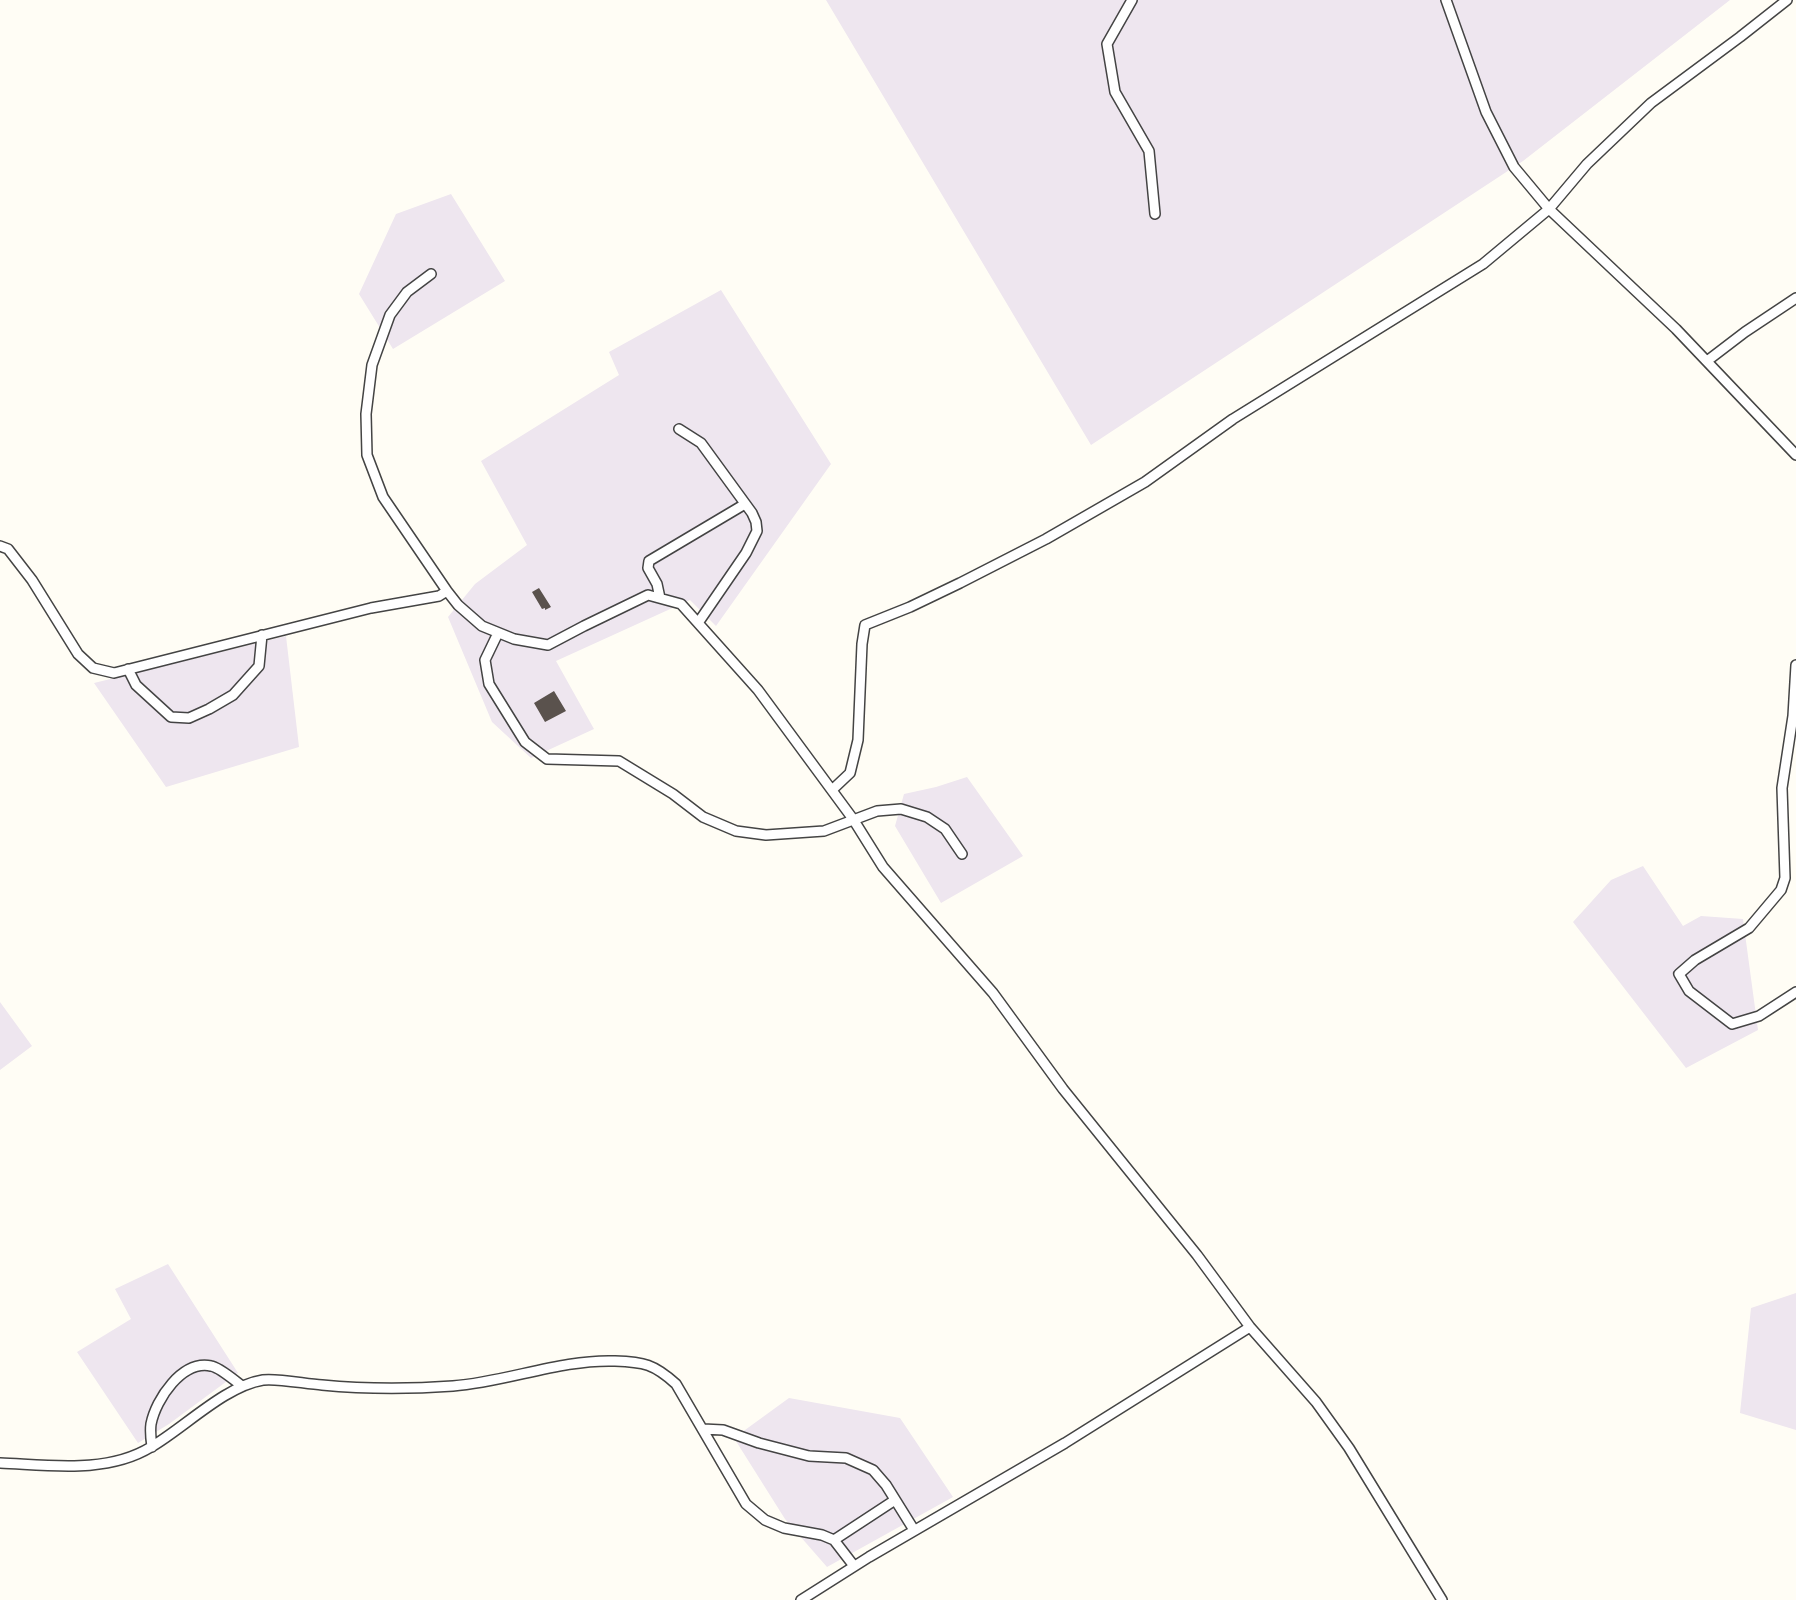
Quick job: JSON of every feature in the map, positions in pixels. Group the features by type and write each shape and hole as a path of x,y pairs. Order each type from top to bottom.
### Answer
{"lane":[{"path":"1132,0 1107,44 1115,92 1149,151 1155,214"},
{"path":"1446,0 1486,112 1514,167 1549,209 1676,329 1796,455"},
{"path":"832,790 850,773 858,740 862,644 866,625 910,607 1046,539 1145,482 1233,419 1483,264 1549,209 1587,164 1651,103 1786,0"},
{"path":"431,274 407,292 390,315 382,335 372,365 366,414 367,455 383,497 447,591 458,605 482,626 514,639 548,645 648,594 681,604 758,690 853,819 883,867 993,993 1063,1089 1197,1255 1251,1328 1316,1402 1349,1448 1442,1600"},
{"path":"1707,361 1796,298"},
{"path":"679,429 701,443 752,513 757,531 746,553 698,623"},
{"path":"660,598 657,584 648,568 650,561 745,504"},
{"path":"0,546 8,549 32,580 78,654 93,668 114,673 371,608 439,596 447,591"},
{"path":"498,633 485,660 489,684 525,742 547,759 618,761 673,794 703,817 736,831 766,835 824,831 877,811 901,808 927,818 945,829 962,854"},
{"path":"128,669 136,685 171,717 189,718 233,695 259,666 262,635"},
{"path":"1796,664 1793,716 1782,788 1785,878 1781,890 1749,928 1695,960 1679,974 1689,991 1732,1024 1759,1016 1796,992"},
{"path":"801,1600 854,1566 1065,1443 1251,1328"},
{"path":"0,1463 71,1466 104,1464 133,1457 152,1447 188,1420 242,1386 265,1379 323,1386 454,1386 582,1363 612,1361 646,1364 662,1371 676,1384 746,1504 765,1520 784,1528 822,1535 834,1540 854,1566"},
{"path":"152,1447 151,1424 157,1408 166,1390 179,1376 197,1366 212,1366 242,1386"},
{"path":"703,1429 723,1430 759,1443 809,1456 846,1458 873,1470 886,1485 915,1530"},
{"path":"834,1540 895,1500"}],"shaded area":[{"path":"826,0 1730,0 1523,161 1091,445"},
{"path":"451,194 505,281 393,349 359,294 396,214"},
{"path":"721,290 831,464 716,626 690,600 556,661 594,729 531,758 492,722 448,617 475,584 527,545 481,461 619,375 609,352"},
{"path":"286,636 299,747 166,787 94,683"},
{"path":"967,777 1023,856 941,903 895,826 904,794"},
{"path":"1643,866 1683,926 1701,916 1743,919 1758,1030 1686,1068 1573,922 1611,880"},
{"path":"0,1002 32,1046 0,1070"},
{"path":"168,1264 238,1373 169,1424 138,1443 77,1352 131,1319 115,1289"},
{"path":"1796,1293 1796,1430 1740,1413 1751,1308"},
{"path":"789,1398 900,1418 953,1497 827,1567 785,1519 734,1438"}],"building":[{"path":"539,588 551,607 545,610 545,608 542,609 532,592"},
{"path":"554,691 566,711 545,722 534,703"}]}
